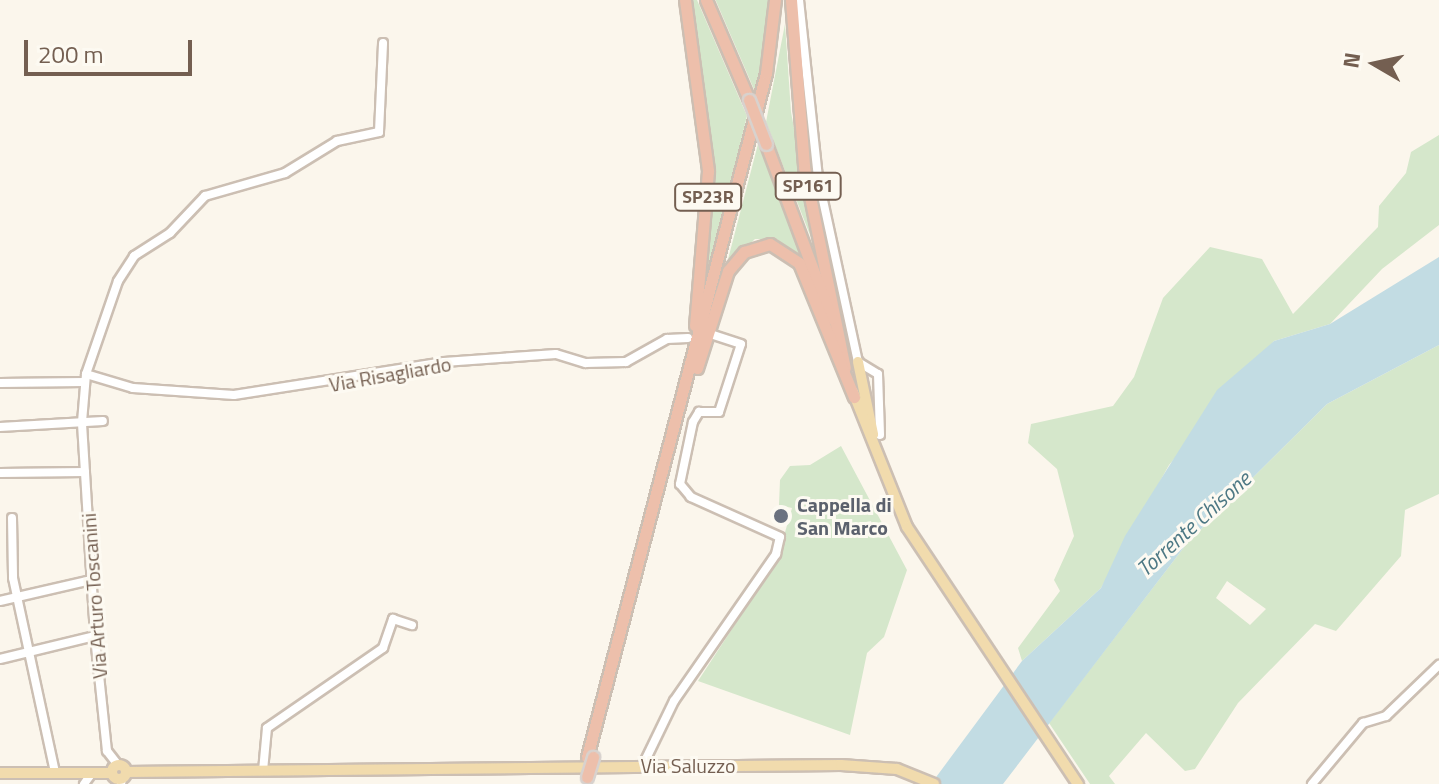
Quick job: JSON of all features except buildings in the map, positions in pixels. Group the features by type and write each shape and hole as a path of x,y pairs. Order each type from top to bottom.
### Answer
{"highway":[{"name":"SP23R","path":"685,0 702,85 708,190 686,391"},
{"name":"SP161","path":"706,0 766,144 845,368"},
{"name":"SP23R","path":"584,780 770,74 777,0"},
{"name":"SP161","path":"791,0 804,167 845,368"},
{"name":"SP161","path":"686,391 728,271 744,252 770,244 799,263 854,397"}],"main road":[{"path":"858,362 880,467"},
{"name":"SP161","path":"845,368 880,467 907,527 1080,784"},
{"name":"Via Saluzzo","path":"0,773 120,774 643,765 874,766 934,784"}],"street":[{"path":"799,0 818,177 858,362 878,374 880,435"},
{"name":"Via Arturo Toscanini","path":"120,774 107,751 95,636 82,422 85,378 123,268 205,196 285,173 337,141 379,132 383,43"},
{"path":"643,765 674,701 776,554 780,537 691,497 680,484 693,422 699,412 719,412 741,344 713,335"},
{"name":"Via Risagliardo","path":"0,383 85,378 133,388 234,395 444,362 556,354 586,363 626,362 667,339 688,338"},
{"path":"0,427 103,421"},
{"path":"0,473 85,472"},
{"path":"12,518 17,597 55,773"},
{"path":"0,601 91,580"},
{"path":"263,771 267,728 383,648 393,619 412,625"},
{"path":"0,659 95,636"},
{"path":"1312,784 1363,723 1386,716 1439,665"},
{"path":"84,784 92,773"}],"green space":[{"path":"688,0 697,0 747,116 704,292 712,155"},
{"path":"770,0 756,94 716,1"},
{"path":"785,24 791,112 817,253 766,122"},
{"path":"1439,135 1439,225 1382,269 1330,324 1274,341 1169,465 1101,588 1022,661 1018,648 1060,591 1054,580 1074,536 1057,469 1028,443 1031,424 1113,406 1134,377 1163,298 1210,247 1262,259 1293,314 1378,227 1379,206 1406,173 1411,152"},
{"path":"758,144 811,276 777,239 755,239 726,267"},
{"path":"1439,345 1439,494 1405,510 1401,556 1336,631 1315,624 1238,703 1195,769 1185,771 1146,733 1109,776 1115,784 1090,784 1049,723 1188,542 1327,404","holes":["1227,581 1266,609 1250,625 1216,598"]},
{"path":"841,446 907,570 884,637 867,653 850,735 698,681 777,560 792,508 779,505 780,480 790,466 810,465"}],"water":[{"name":"Torrente Chisone","path":"1439,257 1439,345 1327,404 1188,542 1003,784 931,784 1022,661 1101,588 1125,536 1217,390 1274,341 1330,324"}],"place":[{"name":"Cappella di San Marco","path":"781,516"}]}
